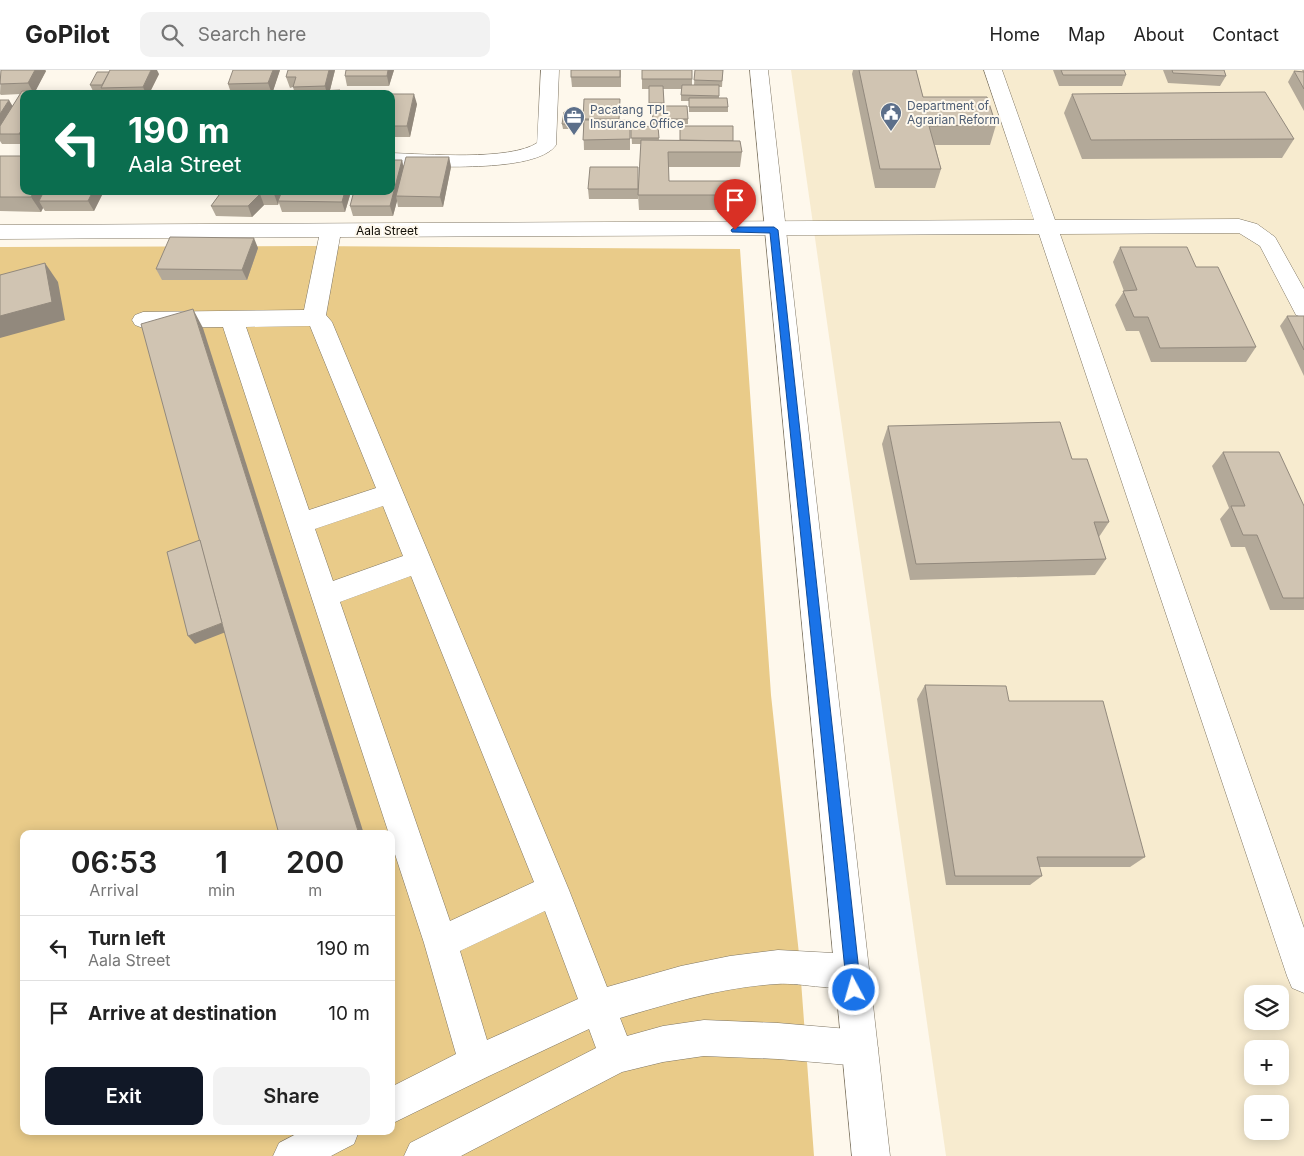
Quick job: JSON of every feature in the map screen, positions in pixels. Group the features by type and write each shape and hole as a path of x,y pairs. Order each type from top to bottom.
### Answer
{"street":[{"path":"395,159 510,159 536,153 543,149 546,145 550,70"},
{"path":"759,70 871,1156"},
{"path":"993,70 1304,976"},
{"name":"Aala Street","path":"0,232 774,230 1239,226 1250,228 1268,242 1304,310"},
{"path":"314,318 331,232"},
{"path":"143,320 314,318 321,322 553,890 617,1056"},
{"path":"232,319 441,943 476,1063"},
{"path":"300,524 391,493"},
{"path":"325,596 419,562"},
{"path":"441,943 553,890"},
{"path":"395,1104 476,1063 598,1007 681,983 730,973 778,967 852,970"},
{"path":"423,1156 617,1056 663,1044 704,1038 778,1041 860,1048"},
{"path":"292,1156 333,1135"}],"shaded area":[{"path":"791,70 1304,70 1304,1156 946,1156"},
{"path":"309,246 740,249 771,695 799,954 814,1156 0,1156 0,247"}],"building":[{"path":"1,70 35,70 28,83 0,84"},
{"path":"110,70 151,70 143,87 101,88"},
{"path":"233,70 273,70 268,83 228,84"},
{"path":"288,70 329,70 325,86 293,87 296,77 286,77"},
{"path":"346,70 388,70 387,76 345,76"},
{"path":"571,70 620,70 620,77 571,77"},
{"path":"642,70 692,70 692,79 642,79"},
{"path":"695,70 723,70 722,81 694,80"},
{"path":"859,70 916,70 923,97 987,97 996,125 929,126 941,169 880,169"},
{"path":"1061,70 1124,70 1126,75 1063,75"},
{"path":"1172,70 1224,70 1226,76 1173,73"},
{"path":"1294,71 1304,72 1304,89"},
{"path":"97,72 109,72 102,85 90,85"},
{"path":"682,85 719,85 719,96 681,95"},
{"path":"649,86 663,86 664,103 649,103"},
{"path":"1265,92 1294,139 1091,140 1072,94"},
{"path":"20,94 20,132 0,134 0,126"},
{"path":"395,94 414,94 407,126 395,126"},
{"path":"689,98 727,98 728,107 689,107"},
{"path":"584,99 620,99 619,119 583,119"},
{"path":"0,100 9,100 0,114"},
{"path":"652,106 687,106 688,119 653,119"},
{"path":"564,112 574,112 573,124 562,124"},
{"path":"584,120 630,120 630,139 583,140"},
{"path":"658,126 659,138 631,138 631,127"},
{"path":"680,126 733,126 733,141 680,140"},
{"path":"641,140 740,141 742,152 668,152 669,181 741,181 742,195 638,195"},
{"path":"0,156 20,156 20,195 32,195 31,197 0,197"},
{"path":"406,157 449,157 440,197 396,196"},
{"path":"395,160 402,160 395,187"},
{"path":"590,167 638,167 638,189 588,189"},
{"path":"42,195 91,195 88,201 39,201"},
{"path":"219,195 259,195 248,206 211,206"},
{"path":"280,195 344,195 342,202 278,201"},
{"path":"353,195 393,195 390,206 350,206"},
{"path":"170,237 254,238 242,270 156,269"},
{"path":"1120,247 1187,247 1196,267 1218,267 1256,347 1160,348 1148,317 1134,317 1123,291 1137,290"},
{"path":"45,263 52,302 0,316 0,275"},
{"path":"193,309 358,830 278,830 141,324"},
{"path":"1287,316 1304,316 1304,350"},
{"path":"1060,422 1072,459 1087,459 1109,522 1094,522 1106,559 916,564 888,426"},
{"path":"1223,452 1279,452 1304,506 1304,598 1283,598 1257,535 1243,535 1231,506 1245,506"},
{"path":"200,540 222,623 188,636 167,552"},
{"path":"925,685 1006,686 1009,701 1103,701 1145,857 1037,857 1042,876 955,876"}],"place":[{"name":"Department of Agrarian Reform","path":"891,132"},
{"name":"Pacatang TPL Insurance Office","path":"574,136"}],"route":[{"path":"735,230 774,230 854,990"}]}
